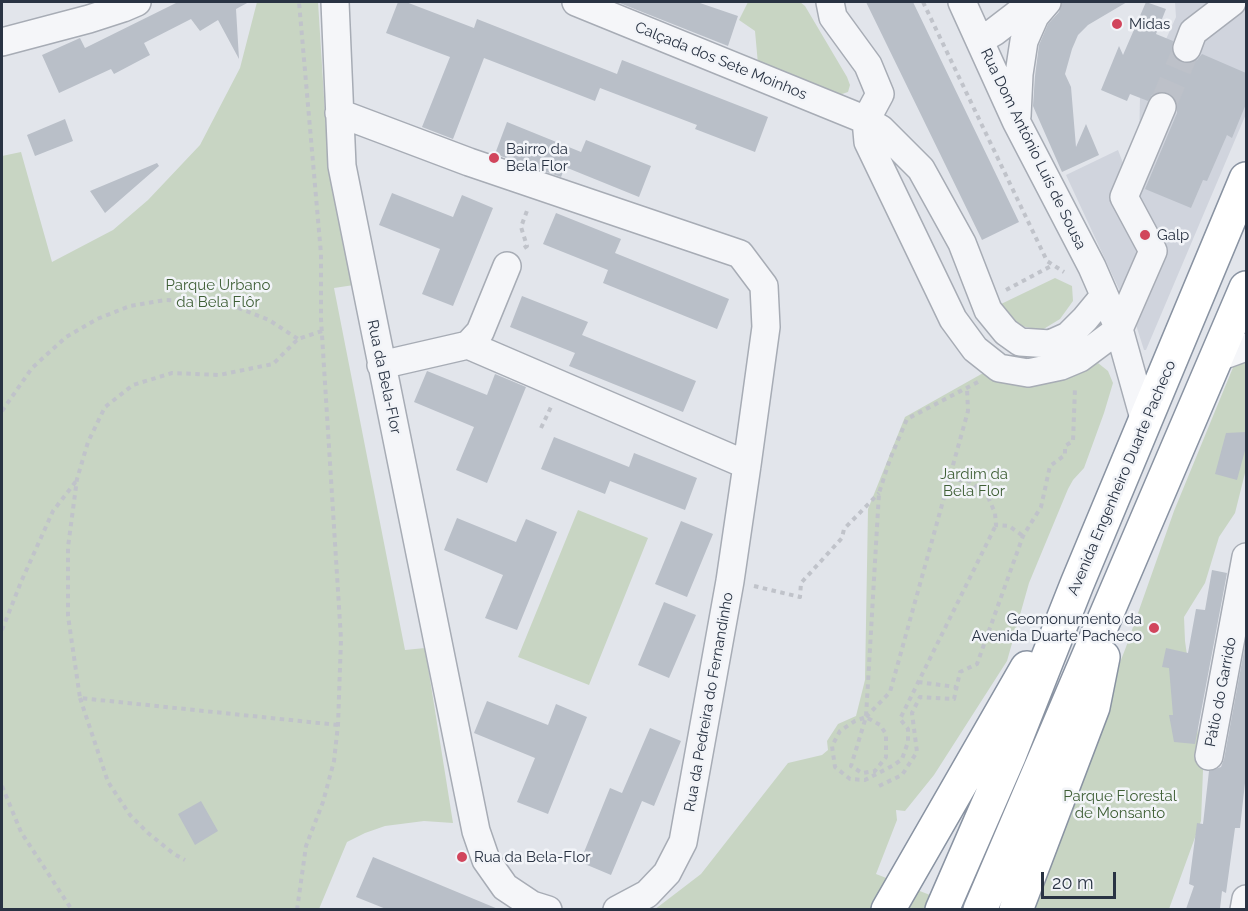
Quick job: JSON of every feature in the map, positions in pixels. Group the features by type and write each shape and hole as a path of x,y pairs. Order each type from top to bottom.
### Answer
{"highway":[{"name":"Avenida Engenheiro Duarte Pacheco","path":"942,909 1010,756 1077,584 1246,179"},
{"path":"980,909 1246,288"},
{"path":"888,909 1077,584"},
{"path":"1016,909 1093,707 1114,596"}],"street":[{"path":"2,42 88,10 123,8 137,2"},
{"name":"Rua da Bela-Flor","path":"335,2 342,166 476,831 486,860 505,887 537,908"},
{"name":"Calçada dos Sete Moinhos","path":"576,2 866,120"},
{"path":"830,2 833,17 868,65 880,94 866,120 868,142 953,319 975,349 999,368 1028,373 1061,366 1080,358 1119,329 1153,251 1124,197 1162,107"},
{"path":"980,40 994,33 1033,2"},
{"path":"1016,121 1024,41 1035,16 1047,2"},
{"path":"1187,48 1193,32 1233,2"},
{"name":"Rua Dom António Luís de Sousa","path":"967,3 980,40 1016,121 1092,267 1119,329 1145,422"},
{"name":"Rua da Pedreira do Fernandinho","path":"339,113 469,162 740,254 764,286 766,327 747,465 730,581 683,842 667,873 647,894 617,909"},
{"path":"866,120 881,129 921,169 962,243 988,310 1006,332 1020,342 1050,344 1068,336 1104,296"},
{"path":"381,365 468,345 480,332 507,266"},
{"path":"468,345 747,465"},
{"path":"1216,358 1246,347"},
{"name":"Pátio do Garrido","path":"1209,756 1246,557"},
{"path":"1244,909 1246,899"}],"path":[{"path":"297,909 306,846 334,761 338,725 341,639 322,331 321,254 299,2"},
{"path":"923,2 1047,261 1053,265 1000,293"},
{"path":"507,266 527,246 521,227 536,185"},
{"path":"2,411 32,368 66,337 97,319 130,306 165,300 201,301 236,307 268,320 298,339"},
{"path":"185,860 147,833 130,815 108,782 80,698 68,604 68,548 77,479 88,442 105,407 133,385 172,373 219,375 273,364 298,339 322,331"},
{"path":"866,717 880,725 886,734 886,757 875,771 862,773 851,766 866,717 879,493 890,459 907,419 968,388 999,368"},
{"path":"879,786 902,776 917,752 912,713 920,697 954,699 960,672 977,664 1023,536 1041,507 1050,466 1065,455 1065,446 1073,441 1075,387 1073,378"},
{"path":"949,479 969,481 988,497 995,513 996,525 900,719 908,729 908,742 902,759 865,780 850,779 835,767 832,746 840,731 866,717 890,692 949,479 968,411 968,388"},
{"path":"2,630 21,582 54,511 77,479"},
{"path":"730,581 800,597 801,584 843,538 844,529 879,493"},
{"path":"996,525 1009,526 1023,536"},
{"path":"918,682 957,687"},
{"path":"80,698 338,725"},
{"path":"2,786 21,832 72,909"}],"shaded area":[{"name":"Galp","path":"1175,2 1246,2 1246,114 1146,350 1144,350 1137,328 1066,175 1118,150 1123,163 1130,161 1139,143 1140,97 1176,17"}],"green space":[{"name":"Parque Urbano da Bela Flôr","path":"257,2 318,2 328,161 354,285 334,288 405,650 425,648 453,823 424,821 385,826 347,842 319,909 2,910 2,156 21,152 52,262 113,230 148,200 200,145 240,68"},
{"path":"748,2 800,2 805,6 847,77 850,85 848,92 839,95 758,64 755,31 739,20"},
{"path":"1055,278 1072,286 1073,301 1060,319 1042,330 1010,324 999,305"},
{"name":"Parque Florestal de Monsanto","path":"1246,352 1246,469 1235,513 1219,537 1205,583 1184,617 1185,641 1203,770 1201,821 1169,909 1024,910 1126,647 1174,511 1234,365"},
{"name":"Jardim da Bela Flor","path":"1098,363 1108,371 1113,383 1104,413 1084,468 1068,489 1029,583 1007,661 934,775 905,811 896,810 897,820 876,874 966,909 654,910 701,874 788,763 822,755 828,750 827,741 838,724 856,716 865,680 868,509 905,417 985,372 1082,369"},
{"path":"578,510 648,538 589,685 518,657"}],"building":[{"path":"178,2 249,2 236,9 239,59 218,20 200,31 191,19 144,43 150,55 114,74 111,69 59,93 42,55 80,38 85,48"},
{"path":"398,2 406,2 474,28 477,19 617,74 622,60 768,117 755,152 695,129 697,125 600,88 595,101 484,58 453,139 422,127 450,57 386,33"},
{"path":"617,2 697,2 738,16 728,46"},
{"path":"866,2 913,2 1019,222 982,240"},
{"path":"1062,2 1127,2 1088,25 1078,35 1072,49 1065,74 1071,87 1076,147 1086,124 1099,155 1062,172 1033,106 1039,45 1048,24 1059,12"},
{"path":"1146,2 1166,9 1156,34 1173,41 1172,51 1175,58 1181,62 1190,63 1202,54 1246,73 1246,104 1232,138 1227,135 1207,181 1203,180 1191,208 1145,189 1177,113 1174,97 1168,92 1159,92 1152,95 1148,101 1130,94 1127,101 1101,90 1119,46 1123,55"},
{"path":"65,119 73,141 35,156 27,135"},
{"path":"507,122 581,152 586,140 651,166 639,197 565,167 561,177 495,154"},
{"path":"157,163 159,166 105,213 90,191"},
{"path":"392,193 453,217 462,195 493,208 453,306 422,294 440,249 379,225"},
{"path":"556,213 621,239 615,253 729,299 717,329 603,283 608,270 543,244"},
{"path":"522,296 588,322 582,335 696,381 683,412 569,366 575,353 510,327"},
{"path":"427,371 487,395 495,374 526,387 487,483 456,470 474,427 414,402"},
{"path":"1246,432 1246,447 1237,480 1215,474 1226,433"},
{"path":"554,437 629,467 634,453 697,478 685,510 610,481 605,494 541,469"},
{"path":"457,518 516,542 526,519 557,532 517,630 485,618 503,575 444,550"},
{"path":"681,521 713,534 687,597 655,584"},
{"path":"1212,570 1227,573 1195,744 1174,742 1169,715 1173,715 1169,668 1162,667 1166,648 1188,653 1196,609 1205,610"},
{"path":"664,602 696,615 669,678 638,665"},
{"path":"1246,640 1246,774 1240,828 1235,828 1226,893 1222,891 1220,909 1186,909 1194,886 1189,884 1197,823 1203,824 1209,771 1221,767 1224,759"},
{"path":"487,701 548,725 556,704 587,717 548,814 517,802 535,758 474,733"},
{"path":"650,728 681,741 654,806 642,801 611,875 580,862 610,788 622,793"},
{"path":"201,801 218,831 195,845 178,814"},
{"path":"373,857 498,909 386,909 356,897"}],"tunnel":[{"path":"1162,107 1187,48"}],"place":[{"name":"Midas","path":"1117,24"},
{"name":"Bairro da Bela Flor","path":"494,158"},
{"name":"Galp","path":"1145,235"},
{"name":"Geomonumento da Avenida Duarte Pacheco","path":"1154,628"},
{"name":"Rua da Bela-Flor","path":"462,857"}]}
